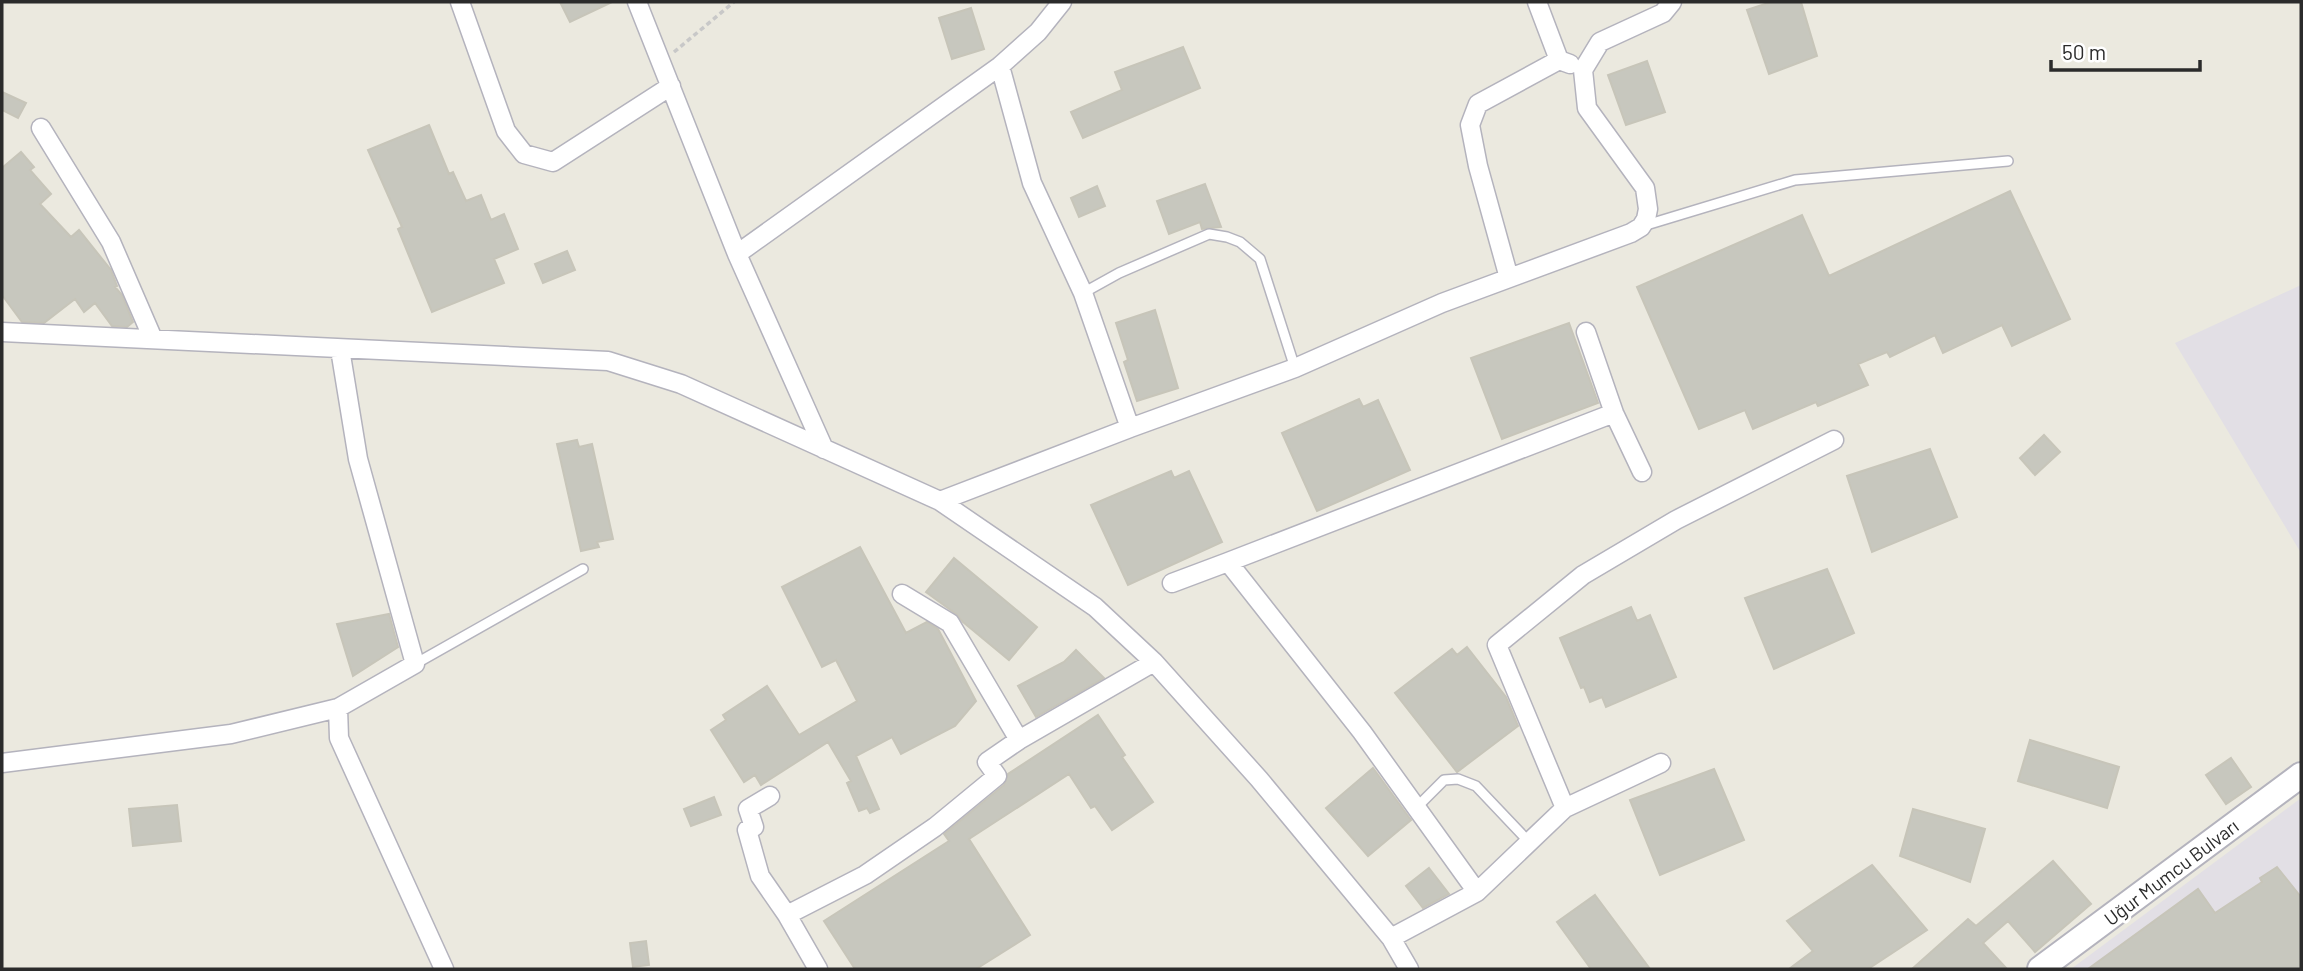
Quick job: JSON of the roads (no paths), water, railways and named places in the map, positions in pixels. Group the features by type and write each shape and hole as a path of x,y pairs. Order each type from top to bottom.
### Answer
{"street":[{"path":"460,2 506,131 524,154 553,162 671,86"},
{"path":"637,2 737,254 824,449"},
{"path":"737,254 1000,66 1038,32 1062,2"},
{"path":"1537,2 1559,60 1583,70"},
{"path":"940,500 1295,368 1442,303 1641,227 1648,209 1646,188 1587,108 1583,70 1600,42 1662,13 1674,3"},
{"path":"1509,278 1478,166 1471,125 1478,104 1559,60"},
{"path":"1000,66 1032,183 1083,293 1130,428"},
{"path":"41,128 111,242 153,339"},
{"path":"2,332 608,361 681,384 940,500 1095,607 1154,662 1259,779 1391,938 1409,969"},
{"path":"1586,332 1614,413 1642,472"},
{"path":"2,763 231,734 338,708 415,664 358,459 341,349"},
{"path":"1172,583 1614,413"},
{"path":"1565,807 1497,645 1583,575 1676,520 1834,440"},
{"path":"1228,562 1362,732 1477,892"},
{"path":"902,594 950,623 1019,740"},
{"path":"787,915 865,875 935,827 997,776 987,762 1019,740 1154,662"},
{"path":"338,708 339,738 444,969"},
{"path":"1391,938 1477,892 1565,807 1661,763"},
{"name":"Uğur Mumcu Bulvarı","path":"2040,969 2301,775"},
{"path":"770,796 748,809 754,827 747,830 760,876 787,915 818,969"}],"lane":[{"path":"1641,227 1795,180 2008,161"},
{"path":"1083,293 1119,273 1209,234 1227,237 1241,242 1260,259 1295,368"},
{"path":"415,664 583,569"},
{"path":"1416,808 1444,780 1458,779 1475,786 1529,842"}]}
